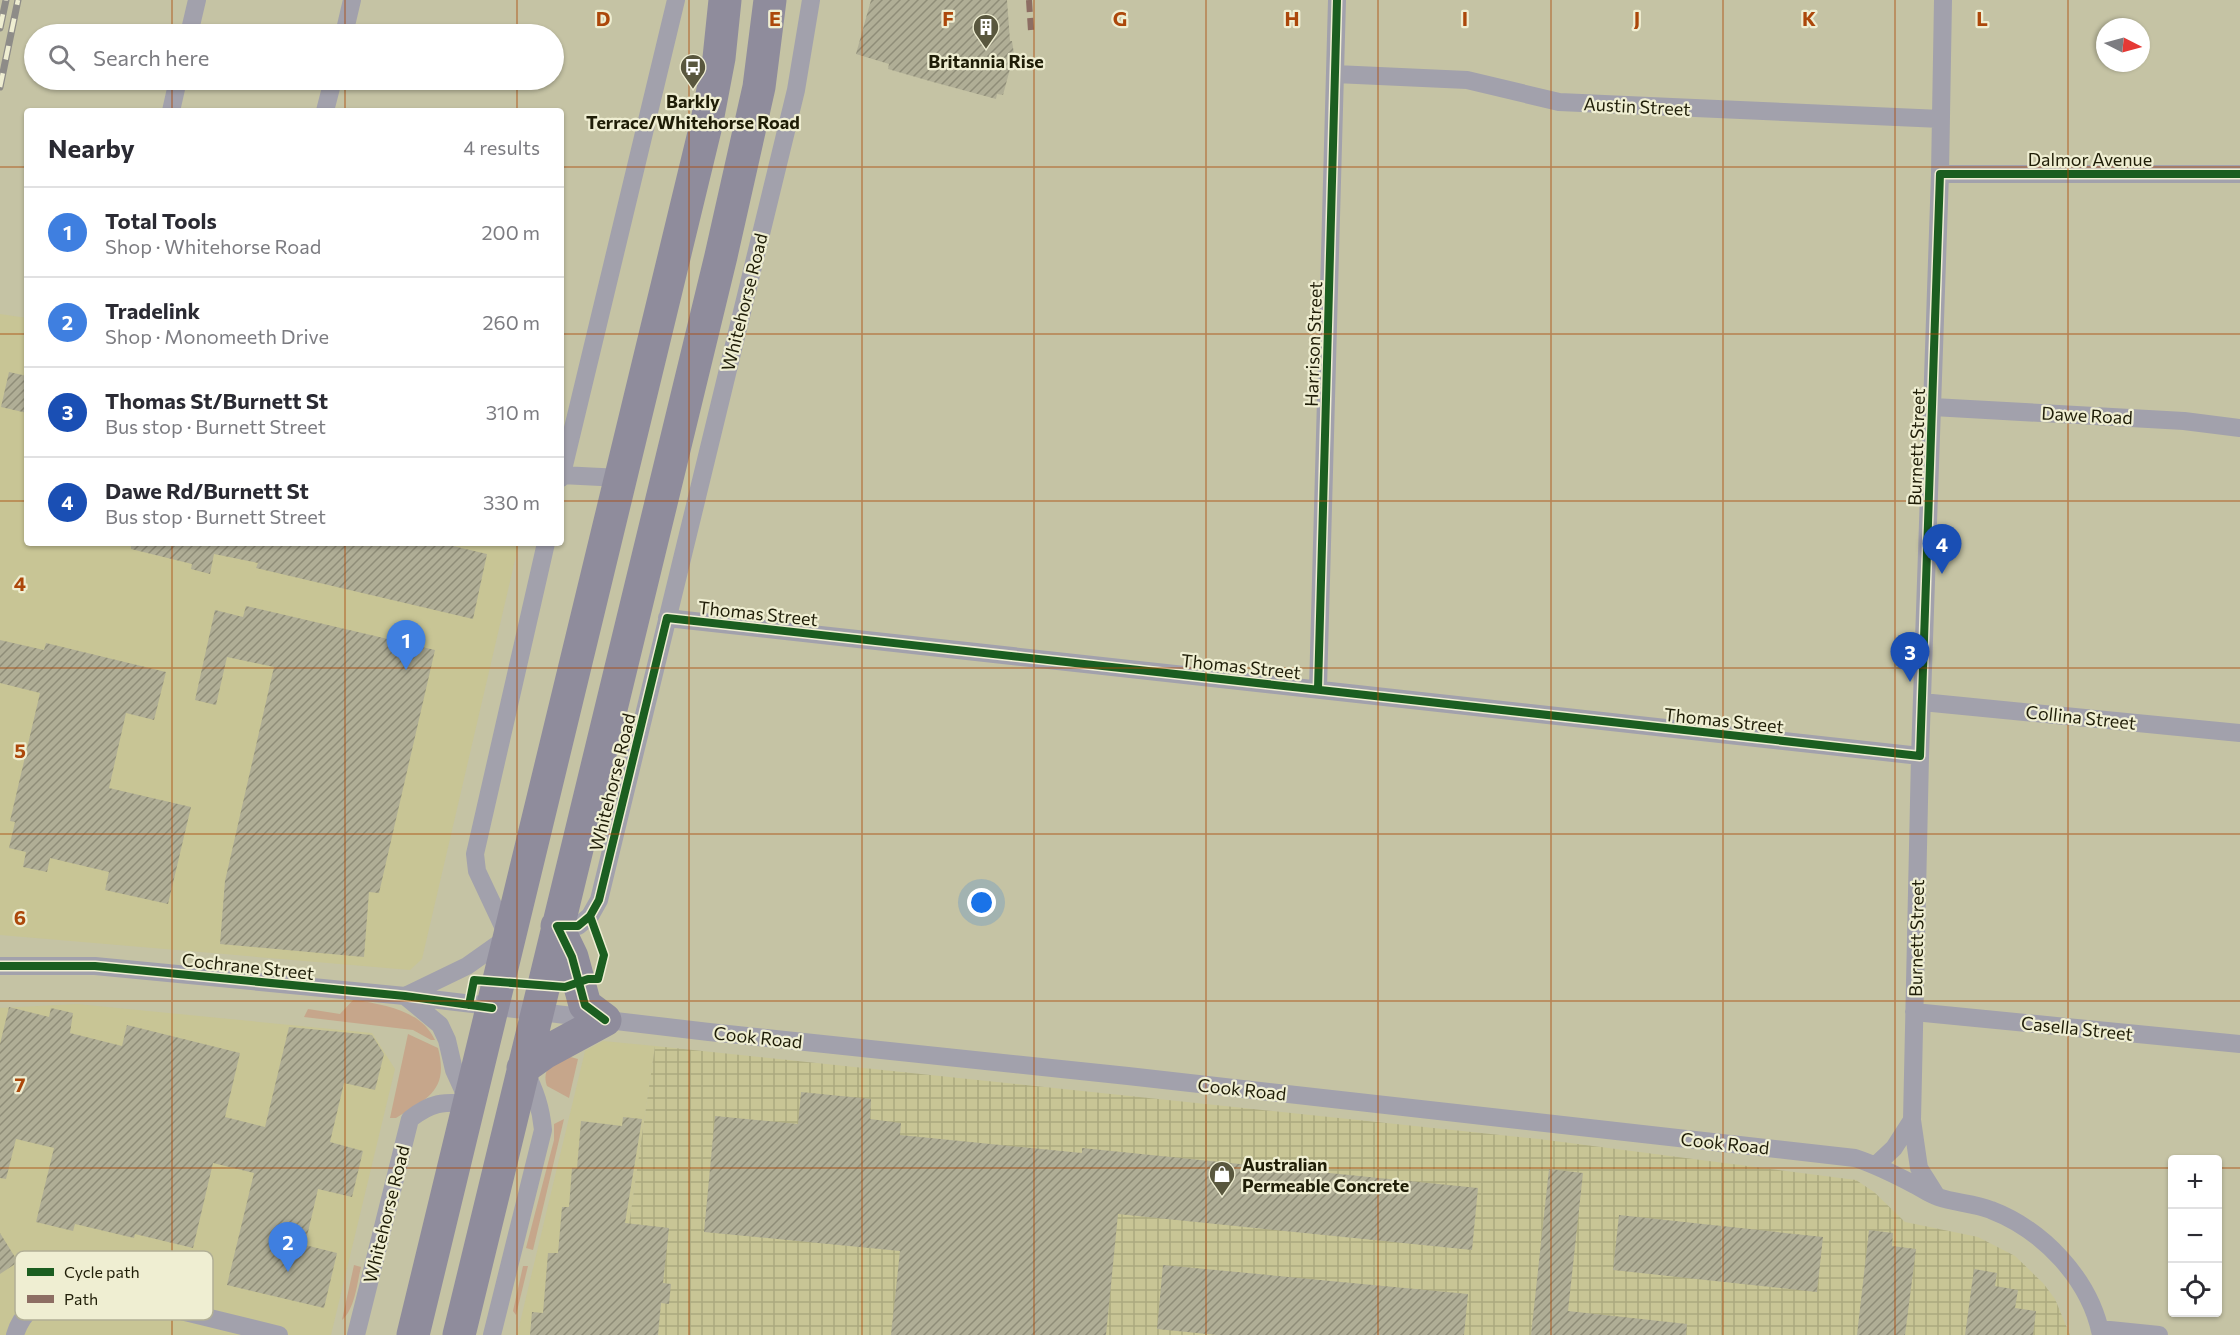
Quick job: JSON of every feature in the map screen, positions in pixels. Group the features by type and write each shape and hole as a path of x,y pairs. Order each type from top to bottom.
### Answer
{"highway":[{"path":"413,1335 707,121 719,58 725,0"},
{"name":"Whitehorse Road","path":"459,1335 741,169 759,87 770,0"},
{"path":"523,1068 544,1053 605,1020 585,1005 572,957 557,926"}],"street":[{"path":"191,24 197,0"},
{"path":"346,24 352,0"},
{"path":"564,464 676,0"},
{"name":"Whitehorse Road","path":"557,926 578,926 590,916 598,900 796,90 804,54 811,0"},
{"name":"Harrison Street","path":"1318,689 1337,0"},
{"name":"Burnett Street","path":"1938,1197 1919,1168 1912,1120 1920,756 1933,407 1943,0"},
{"name":"Austin Street","path":"1335,74 1467,80 1559,102 1941,119"},
{"path":"172,108 176,90"},
{"path":"326,108 330,90"},
{"name":"Dalmor Avenue","path":"1940,174 2240,174"},
{"name":"Dawe Road","path":"1933,407 2184,421 2240,428"},
{"path":"564,476 621,478"},
{"path":"469,1103 454,1070 447,1040 440,1025 405,996 467,966 508,937 477,871 475,854 545,546"},
{"name":"Thomas Street","path":"667,618 1920,756"},
{"name":"Collina Street","path":"1922,702 2240,733"},
{"name":"Cochrane Street","path":"0,966 94,966 405,996 537,1012"},
{"name":"Cook Road","path":"537,1012 1855,1158 1876,1165 1938,1197 1989,1209 2015,1220 2052,1248 2081,1285 2090,1301 2101,1332"},
{"name":"Casella Street","path":"1914,1012 2240,1044"},
{"path":"492,1335 543,1130 541,1110 523,1068"},
{"name":"Whitehorse Road","path":"356,1335 410,1119 425,1107 441,1102 469,1103"},
{"path":"1876,1165 1894,1148 1912,1120"},
{"path":"213,1319 279,1335"},
{"path":"15,1335 22,1320"},
{"path":"2101,1332 2159,1335"}],"shaded area":[{"path":"0,314 24,318 24,546 518,546 422,959 410,970 0,935"},
{"path":"354,999 400,1010 411,1015 428,1030 435,1040 413,1030 304,1017 308,1009 340,1014"},
{"path":"77,1004 372,1033 395,1069 331,1335 0,1335 0,1008"},
{"path":"408,1034 438,1048 441,1074 433,1091 418,1105 396,1118 390,1118"},
{"path":"603,1041 655,1046 613,1335 517,1335 585,1051"},
{"path":"655,1046 1539,1139 1856,1180 1874,1192 1905,1222 1978,1237 2015,1256 2043,1283 2055,1299 2070,1335 613,1335"},
{"path":"559,1054 578,1059 569,1098 547,1086 548,1068"},
{"path":"564,1119 533,1250 526,1248 554,1140 554,1124"},
{"path":"354,1265 361,1267 357,1288 353,1303 342,1320"},
{"path":"523,1266 528,1266 516,1315 513,1311"}],"building":[{"path":"871,0 1007,0 1010,41 1012,41 1014,54 1003,95 997,94 996,99 933,82 888,69 889,64 856,54"},
{"path":"9,372 24,375 24,412 1,407"},
{"path":"131,546 453,546 487,554 473,619 256,568 258,563 214,554 210,574 191,569 192,564 131,549"},
{"path":"246,606 435,650 379,893 369,892 364,957 220,944 225,881 274,667 227,657 216,705 195,700 215,610 243,617"},
{"path":"0,640 44,650 46,643 166,672 154,720 126,713 109,788 191,807 168,904 105,890 109,872 50,858 47,872 23,867 26,852 9,848 15,822 10,821 40,693 0,683"},
{"path":"9,1007 49,1017 51,1008 73,1013 70,1033 122,1046 127,1025 240,1053 225,1117 265,1127 289,1027 372,1035 384,1054 375,1090 344,1083 330,1142 363,1151 352,1197 318,1189 305,1245 337,1253 324,1308 227,1285 254,1173 213,1163 193,1248 135,1234 134,1238 75,1224 73,1231 36,1222 54,1148 16,1139 6,1179 0,1178 0,1044"},
{"path":"801,1092 871,1099 870,1119 901,1123 900,1135 1082,1153 1082,1148 1478,1188 1472,1250 1118,1214 1106,1335 891,1335 900,1251 704,1232 715,1116 798,1124"},
{"path":"623,1117 642,1119 625,1223 669,1228 663,1283 671,1284 669,1304 661,1303 658,1335 530,1335 532,1312 543,1313 548,1253 558,1253 562,1207 569,1207 572,1168 577,1168 581,1121 622,1126"},
{"path":"1549,1169 1583,1173 1568,1311 1687,1324 1686,1335 1531,1335"},
{"path":"1619,1215 1823,1237 1817,1292 1613,1270"},
{"path":"1869,1230 1893,1233 1892,1246 1916,1249 1905,1335 1857,1335"},
{"path":"0,1233 15,1257 15,1264 0,1274"},
{"path":"1163,1265 1468,1294 1464,1335 1217,1335 1157,1329"},
{"path":"1974,1269 1997,1273 1995,1286 2018,1290 2015,1308 2036,1311 2033,1335 1965,1335"}],"railway":[{"path":"0,28 6,0"},
{"path":"0,87 18,0"}],"marked path":[{"path":"1029,0 1031,31"}],"cycle path":[{"path":"1318,689 1337,0"},
{"path":"605,1020 585,1005 572,957 557,926 578,926 590,916 599,900 667,618 1920,756 1940,174 2240,174"},
{"path":"469,1005 474,980 565,987 588,979 598,979 604,955 590,916"},
{"path":"0,966 95,966 405,996 492,1008"}],"place":[{"name":"Britannia Rise","path":"986,50"},
{"name":"Barkly Terrace/Whitehorse Road","path":"693,90"},
{"name":"Dawe Rd/Burnett St","path":"1942,574"},
{"name":"Total Tools","path":"406,670"},
{"name":"Thomas St/Burnett St","path":"1910,682"},
{"name":"Australian Permeable Concrete","path":"1222,1197"},
{"name":"Tradelink","path":"288,1272"}]}
